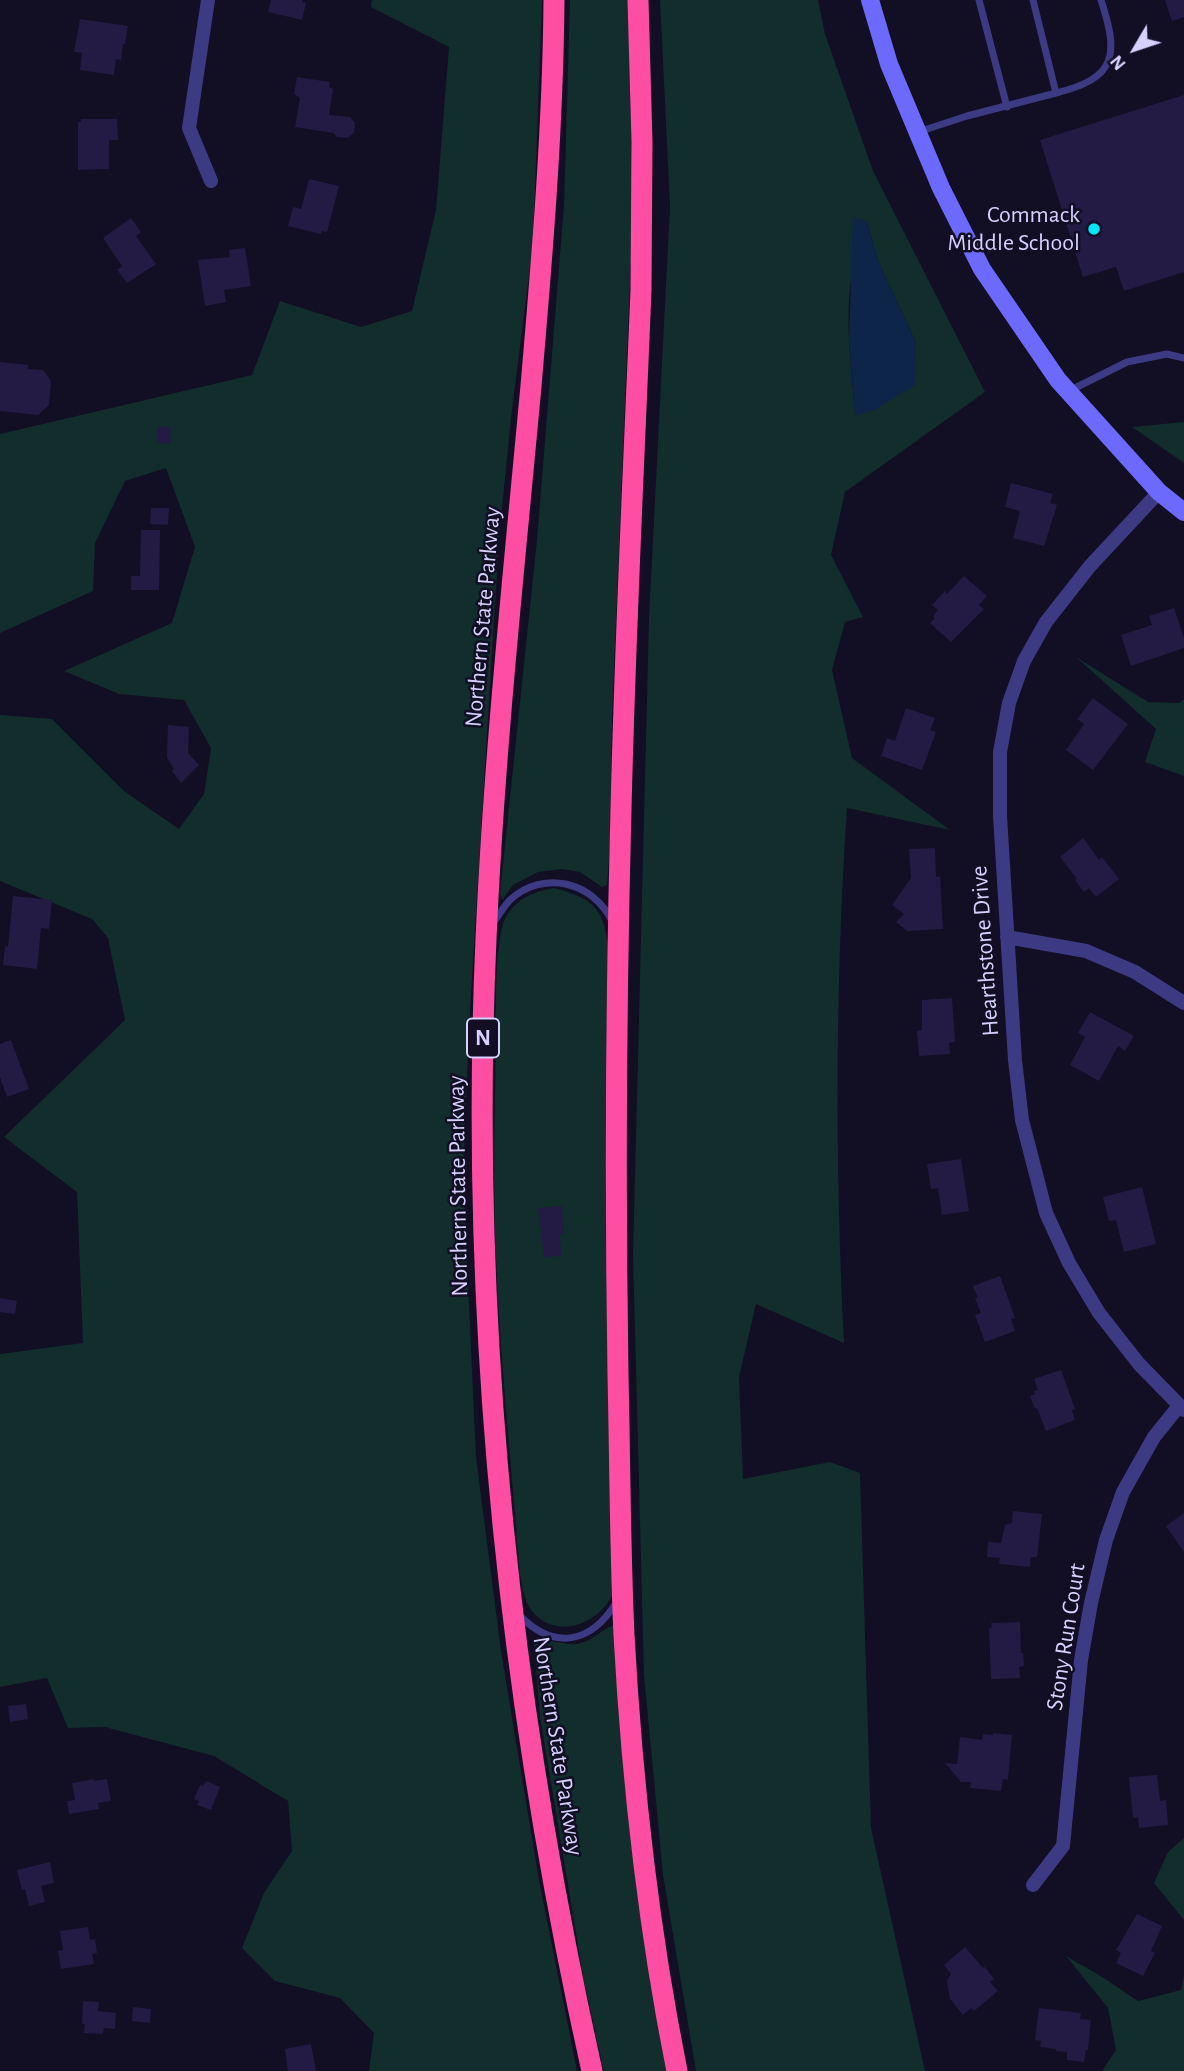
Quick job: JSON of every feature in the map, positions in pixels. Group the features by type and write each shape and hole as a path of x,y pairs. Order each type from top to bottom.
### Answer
{"highway":[{"name":"Northern State Parkway","path":"554,0 547,199 496,766 486,935 482,1114 486,1280 494,1427 510,1601 548,1857 592,2071"},
{"path":"638,0 642,142 641,290 622,750 619,934 616,1247 622,1590 631,1739 643,1858 659,1976 677,2071"}],"main road":[{"path":"870,0 889,64 941,188 982,269 1058,380 1159,492 1184,512"}],"street":[{"path":"208,0 189,128 211,181"},
{"name":"Hearthstone Drive","path":"1159,492 1090,566 1046,622 1024,661 1009,704 1000,752 1000,816 1015,1060 1022,1121 1046,1213 1069,1263 1099,1312 1139,1364 1182,1408"},
{"path":"1007,937 1086,951 1135,972 1184,1003"},
{"name":"Stony Run Court","path":"1033,1885 1063,1846 1082,1660 1091,1603 1106,1540 1123,1492 1154,1437 1182,1408"}],"lane":[{"path":"979,0 1007,107"},
{"path":"1033,0 1056,93"},
{"path":"918,132 1056,93 1098,77 1105,67 1112,43 1101,0"},
{"path":"1068,392 1127,362 1167,354 1184,358"},
{"path":"486,935 502,910 518,895 540,886 562,883 574,885 595,897 611,917 619,934"},
{"path":"510,1601 520,1616 536,1630 554,1637 576,1638 602,1622 622,1590"}],"green space":[{"path":"372,0 542,0 533,244 499,539 470,1011 463,1173 476,1457 501,1651 539,1880 577,2071 369,2071 374,2033 340,1998 275,1981 242,1948 264,1893 292,1851 288,1801 214,1756 105,1727 68,1728 47,1678 0,1687 0,1354 83,1343 77,1192 4,1137 125,1020 108,938 92,919 0,881 0,715 52,719 124,791 179,829 204,794 211,748 184,700 119,694 64,671 172,623 195,547 166,468 125,481 95,543 93,591 0,633 0,434 252,375 280,301 361,327 412,311 436,210 449,47 371,7"},
{"path":"570,0 628,0 633,209 607,885 602,887 580,872 562,869 538,872 513,885 502,900 500,893 537,540 564,205"},
{"path":"660,0 818,0 825,34 873,171 985,392 845,492 831,555 863,617 845,622 832,670 852,758 950,830 847,808 840,942 838,1076 844,1343 756,1304 739,1377 743,1479 830,1462 860,1473 871,1828 925,2071 696,2071 663,1875 644,1675 633,1254 649,618 670,206","holes":["867,222 878,261 916,343 855,415 849,344 850,291 855,261"]},
{"path":"1184,422 1184,463 1132,427"},
{"path":"1076,657 1148,702 1179,703 1184,699 1184,776 1145,762 1156,729"},
{"path":"554,888 580,897 596,909 605,928 609,955 612,1596 596,1615 586,1622 563,1627 552,1625 531,1610 520,1574 502,1362 494,1211 499,942 506,917 515,905 532,894"},
{"path":"614,1625 669,2071 604,2071 584,1981 540,1717 534,1642 546,1640 577,1644"},
{"path":"1184,1838 1184,1920 1154,1883 1168,1852"},
{"path":"1066,1956 1138,2001 1181,1990 1184,1975 1184,2071 1102,2071 1116,2050 1108,2008"}],"water":[{"path":"853,217 867,222 878,261 916,343 915,385 874,410 855,416 849,341"}],"building":[{"path":"271,0 302,0 306,3 302,20 268,12"},
{"path":"1165,0 1184,0 1184,17 1172,21"},
{"path":"80,19 128,26 121,60 116,59 114,75 80,70 82,53 74,52"},
{"path":"297,77 330,82 329,87 333,89 329,115 350,117 355,123 354,133 347,138 337,137 333,133 295,127 300,98 294,94"},
{"path":"1184,95 1184,272 1124,291 1116,267 1083,277 1040,140"},
{"path":"81,119 117,119 118,140 109,140 109,169 78,170 78,122 81,122"},
{"path":"309,179 339,186 327,232 322,231 321,234 288,226 293,207 301,209"},
{"path":"131,218 141,232 136,236 156,264 127,283 117,270 122,266 103,238"},
{"path":"245,248 251,286 224,290 226,302 205,306 198,260 230,257 229,250"},
{"path":"0,362 28,365 28,369 43,370 51,381 49,405 38,415 0,411"},
{"path":"157,426 171,427 170,444 157,443"},
{"path":"1011,483 1053,494 1050,503 1057,505 1044,546 1013,538 1020,511 1005,507"},
{"path":"151,508 169,508 168,525 150,524"},
{"path":"141,530 160,530 159,590 131,590 131,576 140,576"},
{"path":"964,576 987,596 979,605 984,609 951,642 930,623 938,610 932,605"},
{"path":"1174,608 1184,638 1184,648 1131,666 1121,635 1152,625 1149,616"},
{"path":"1093,698 1128,724 1093,770 1066,750 1084,724 1077,719"},
{"path":"906,708 935,718 930,730 936,732 922,770 881,756 887,738 895,741"},
{"path":"168,725 189,727 188,753 199,765 181,783 167,758"},
{"path":"1083,838 1099,860 1102,857 1119,879 1096,897 1089,888 1084,892 1060,857"},
{"path":"935,848 936,877 940,876 943,929 907,931 896,922 904,914 892,905 911,878 909,849"},
{"path":"13,896 52,900 49,929 41,928 37,969 3,965 5,946 8,947"},
{"path":"952,998 955,1042 949,1043 950,1054 919,1056 917,1031 922,1030 922,1000"},
{"path":"1090,1012 1134,1036 1125,1051 1118,1046 1099,1081 1070,1065 1085,1037 1078,1033"},
{"path":"11,1040 29,1089 7,1097 0,1077 0,1044"},
{"path":"961,1159 969,1211 942,1215 938,1188 931,1189 927,1164"},
{"path":"1142,1187 1156,1244 1124,1252 1116,1220 1109,1221 1103,1197"},
{"path":"562,1206 564,1234 560,1234 561,1256 544,1257 538,1208"},
{"path":"1000,1276 1015,1318 1011,1319 1015,1331 985,1342 975,1315 981,1313 973,1286"},
{"path":"0,1298 17,1301 15,1314 0,1312"},
{"path":"1061,1370 1075,1409 1072,1410 1075,1420 1046,1431 1030,1396 1038,1390 1034,1379"},
{"path":"1013,1511 1042,1514 1037,1557 1031,1557 1030,1567 999,1564 1000,1558 987,1557 988,1542 1001,1543 1005,1525 1012,1523"},
{"path":"1184,1513 1184,1552 1166,1526"},
{"path":"1020,1622 1024,1666 1019,1667 1020,1678 991,1679 991,1623"},
{"path":"26,1704 28,1719 10,1722 8,1706"},
{"path":"983,1734 1012,1735 1008,1780 1003,1779 1001,1791 970,1788 971,1782 961,1782 945,1763 957,1764 960,1737 982,1740"},
{"path":"1157,1775 1160,1801 1166,1800 1168,1825 1139,1828 1138,1817 1133,1818 1129,1777"},
{"path":"107,1779 111,1801 98,1803 99,1809 69,1814 67,1801 75,1800 72,1783"},
{"path":"206,1781 220,1787 211,1810 197,1805 199,1801 194,1799 200,1785 203,1786"},
{"path":"50,1862 54,1883 41,1886 45,1902 29,1906 17,1870"},
{"path":"1137,1914 1162,1926 1151,1951 1155,1953 1143,1976 1116,1963 1121,1953 1116,1950"},
{"path":"88,1927 90,1940 95,1939 97,1953 92,1954 94,1964 61,1969 58,1951 63,1950 60,1931"},
{"path":"965,1947 994,1979 990,1982 998,1991 974,2011 971,2008 963,2015 950,1999 947,1981 951,1974 944,1965"},
{"path":"83,2001 99,2002 98,2011 116,2013 115,2029 104,2028 103,2034 84,2033"},
{"path":"133,2007 151,2009 150,2023 132,2021"},
{"path":"1039,2008 1081,2013 1080,2019 1091,2020 1084,2062 1067,2060 1067,2052 1040,2047 1041,2041 1035,2040"},
{"path":"311,2044 316,2071 288,2071 285,2049"}],"place":[{"name":"Commack Middle School","path":"1094,229"}]}
